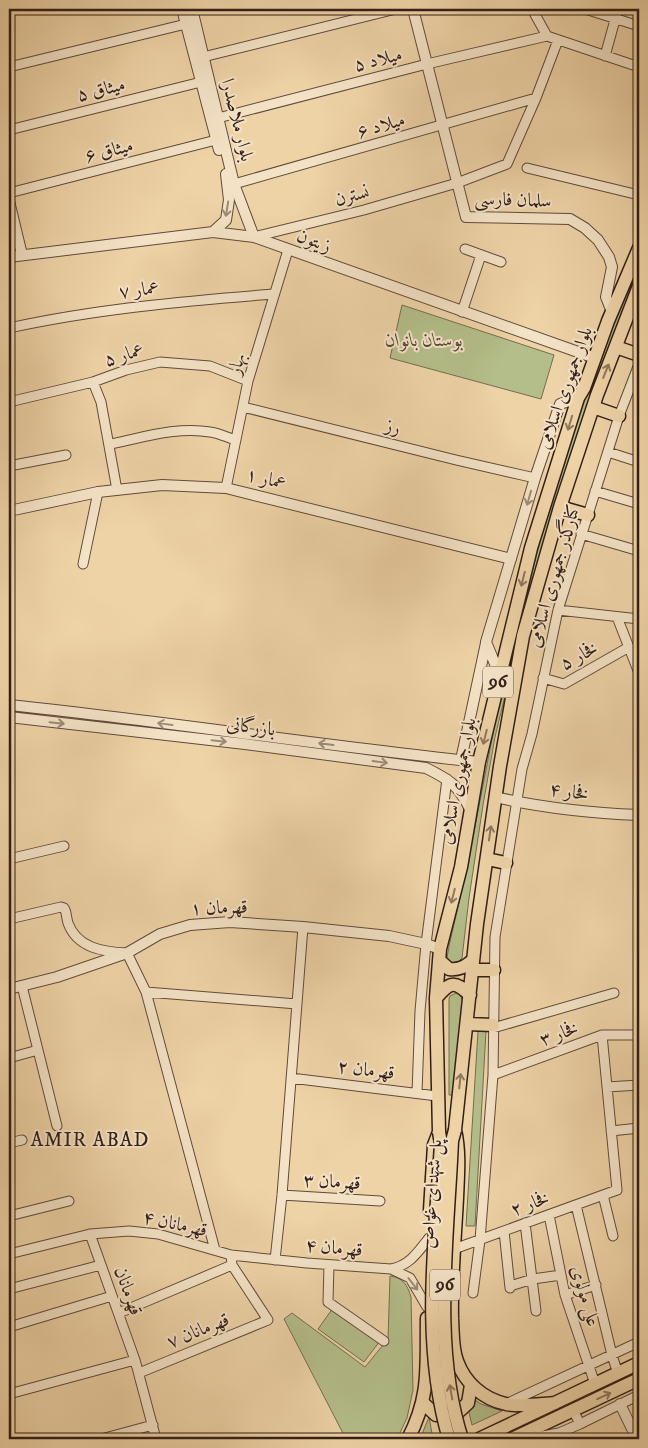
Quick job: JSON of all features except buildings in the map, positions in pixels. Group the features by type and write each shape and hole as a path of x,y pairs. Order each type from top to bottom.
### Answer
{"main road":[{"name":"بلوار جمهوری اسلامی","path":"439,1132 436,998 439,954 460,866 479,762 531,548 578,398 639,248"},
{"name":"بلوار جمهوری اسلامی","path":"455,1130 486,859 523,636 560,507 593,407 639,286"},
{"path":"616,347 639,354"},
{"path":"593,407 619,416"},
{"path":"560,507 588,515"},
{"path":"486,859 506,862"},
{"path":"439,954 449,969 457,970 473,965 494,970"},
{"path":"436,998 451,984 458,985 470,995"},
{"path":"467,1024 493,1026"},
{"path":"455,1130 458,1141 458,1153 452,1304 454,1350 462,1373 470,1385 484,1395 506,1404 555,1403"},
{"name":"پل شهدای غواص","path":"455,1130 452,1141 444,1325 449,1378 457,1423 462,1439"},
{"name":"پل شهدای غواص","path":"439,1132 441,1144 432,1309 433,1349 440,1403 449,1439"},
{"name":"96","path":"408,1439 418,1420 427,1381 429,1238 434,1145 439,1132"},
{"path":"479,1439 639,1363"},
{"path":"512,1439 639,1379"},
{"path":"423,1403 436,1415 454,1415 468,1403 470,1385"}],"street":[{"name":"بلوار ملاصدرا","path":"182,9 191,23 203,57 205,81 218,118 220,139"},
{"name":"بلوار ملاصدرا","path":"192,9 191,23 231,185 254,237"},
{"path":"203,57 396,9"},
{"name":"سلمان فارسی","path":"413,9 466,217 570,219 585,228 598,240 609,257 612,267 606,297 612,312"},
{"path":"532,9 547,36 639,67"},
{"path":"585,9 639,26"},
{"path":"605,56 618,9"},
{"path":"9,67 191,23"},
{"name":"میلاد ۵","path":"218,118 427,64 547,36"},
{"name":"نسترن","path":"254,237 364,210 457,183 507,164 536,98 558,40"},
{"name":"میثاق ۵","path":"9,130 205,81"},
{"name":"میلاد ۶","path":"231,185 536,98"},
{"name":"میثاق ۶","path":"9,193 220,139"},
{"path":"527,168 639,195"},
{"name":"بلوار ملاصدرا","path":"213,232 226,220 231,185"},
{"path":"9,204 22,254"},
{"name":"زیتون","path":"9,257 213,232 254,237 595,358"},
{"path":"465,249 501,262"},
{"name":"بهار","path":"226,488 248,381 288,250"},
{"path":"462,312 481,255"},
{"name":"عمار ۷","path":"9,328 58,317 146,306 274,294"},
{"name":"عمار ۵","path":"9,402 93,382 126,370 160,362 210,366 248,381"},
{"name":"کنارگذر جمهوری اسلامی","path":"473,1293 480,1240 492,1075 494,937 516,802 558,610 619,416 639,364"},
{"path":"93,382 101,402 117,490"},
{"path":"461,760 486,642 535,478 560,404 578,398"},
{"name":"رز","path":"243,407 535,478"},
{"path":"110,444 172,432 191,431 210,432 236,440"},
{"path":"608,452 639,462"},
{"path":"9,466 66,456"},
{"name":"عمار ۱","path":"9,511 98,492 162,485 226,488 511,559"},
{"path":"595,491 639,504"},
{"path":"83,564 98,492"},
{"path":"581,534 639,551"},
{"path":"558,610 639,619"},
{"path":"617,617 639,673"},
{"path":"486,642 500,676"},
{"name":"فخار ۵","path":"543,678 564,684 629,647"},
{"name":"بازرگانی","path":"9,705 94,714 308,747 426,768 447,779 459,789 470,809"},
{"name":"بازرگانی","path":"9,717 479,762"},
{"path":"426,768 433,764 433,759 430,756"},
{"path":"417,1093 420,1011 426,944 447,779"},
{"name":"فخار ۴","path":"496,797 516,802 588,812 639,816"},
{"path":"9,859 64,846"},
{"path":"9,917 61,907 64,908 68,922 75,935 89,946 106,953 127,953 146,992 215,1250"},
{"name":"قهرمان ۱","path":"9,989 56,977 127,953 160,934 190,925 230,922 304,927 389,936 426,944 439,954"},
{"path":"275,1260 304,927"},
{"path":"22,986 57,1126"},
{"path":"146,992 297,1004"},
{"path":"493,1026 614,993"},
{"path":"602,1035 611,1131 639,1128"},
{"name":"فخار ۳","path":"492,1075 602,1035 639,1035"},
{"path":"9,1058 38,1050"},
{"name":"قهرمان ۲","path":"291,1078 437,1096"},
{"path":"607,1087 639,1085"},
{"name":"فخار ۲","path":"454,1249 617,1190 611,1131"},
{"path":"9,1143 22,1140"},
{"path":"603,1195 613,1236"},
{"name":"قهرمان ۳","path":"282,1196 380,1201"},
{"path":"9,1216 69,1201"},
{"path":"576,1205 618,1374"},
{"name":"علی مولوی","path":"549,1215 565,1295 595,1384"},
{"path":"525,1223 536,1311"},
{"name":"قهرمانان ۴","path":"9,1254 90,1234 129,1231 158,1234 232,1255 275,1260"},
{"path":"504,1231 510,1286 533,1279 561,1275"},
{"name":"قهرمانان","path":"90,1234 135,1360 156,1439"},
{"path":"391,1269 407,1263 429,1238"},
{"path":"119,1313 232,1265 232,1255"},
{"name":"قهرمان ۴","path":"275,1260 391,1269 410,1278 427,1307"},
{"path":"9,1289 101,1265"},
{"name":"قهرمانان ۷","path":"139,1373 268,1320 232,1265"},
{"path":"329,1265 328,1302 384,1341"},
{"path":"565,1295 596,1285"},
{"path":"9,1327 112,1296"},
{"path":"506,1404 639,1342"},
{"path":"9,1394 135,1360"},
{"path":"526,1439 560,1436 639,1395"},
{"path":"620,1404 637,1439"},
{"path":"573,1410 580,1424"},
{"path":"101,1439 153,1425"}],"green space":[{"path":"639,259 639,272 591,394 526,609 495,737 469,898 462,958 456,964 450,964 447,958 449,946 467,868 504,677 544,527 568,447 601,354"},
{"name":"بوستان بانوان","path":"402,305 554,355 541,399 390,358"},
{"path":"456,993 460,995 463,1002 453,1095 449,1095 449,999 450,996"},
{"path":"478,1031 486,1031 475,1226 466,1226"},
{"path":"390,1276 404,1282 411,1297 413,1390 407,1418 397,1439 346,1439 284,1319 292,1313 365,1367 388,1339"},
{"path":"333,1308 380,1341 364,1362 318,1329"},
{"path":"464,1392 481,1404 502,1411 472,1425"},
{"path":"429,1417 433,1439 420,1439"}],"district":[{"name":"AMIR ABAD","path":"90,1140"}]}
